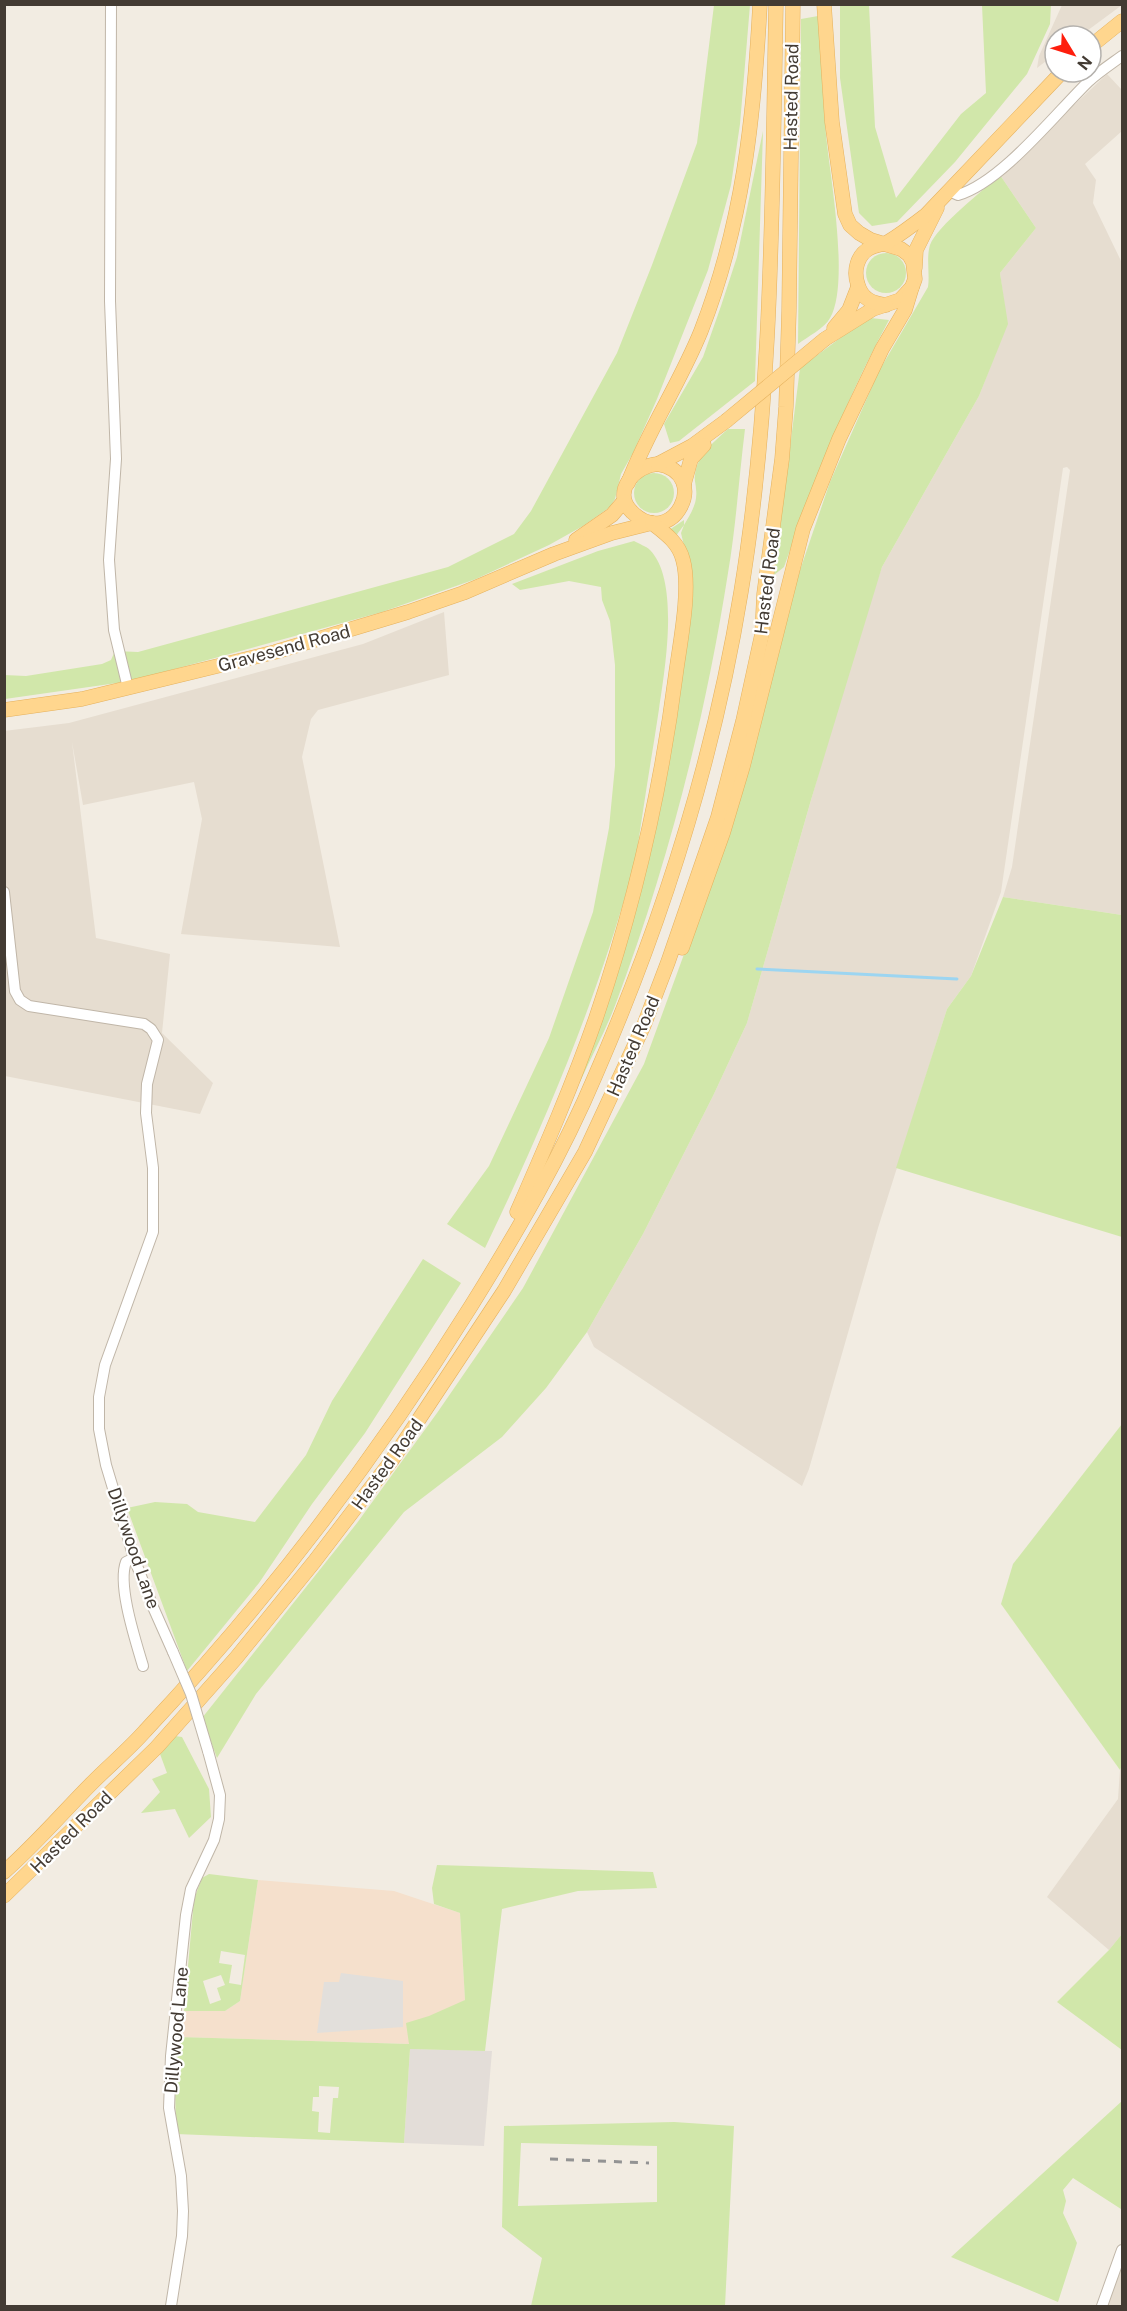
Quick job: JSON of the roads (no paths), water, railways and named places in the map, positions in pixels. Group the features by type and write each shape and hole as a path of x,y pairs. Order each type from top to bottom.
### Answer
{"main road":[{"path":"492,1272 559,1115 595,1020 635,889 656,799 677,662 685,571 682,555 673,541 652,523 633,514 624,501 639,454 669,400 696,343 717,286 732,232 744,182 749,144 760,4"},
{"name":"Hasted Road","path":"4,1872 143,1734 269,1590 374,1453 434,1365 492,1272 571,1128 597,1074 655,926 681,848 722,694 746,566 760,447 769,288 776,4"},
{"name":"Hasted Road","path":"4,1896 157,1747 236,1658 315,1562 392,1460 504,1291 585,1152 644,1025 669,962 718,817 743,721 762,634 782,459 786,396 794,4"},
{"path":"824,4 831,122 844,212 850,225 858,233 901,249 909,255 915,271"},
{"path":"1103,36 1122,21"},
{"path":"885,305 873,303 864,296 858,286 855,273 857,262 871,248 884,244 909,229 945,196 1051,84"},
{"path":"585,1152 634,1068 691,926 743,766 803,529 839,439 882,349 905,310 915,271 916,250 945,196"},
{"path":"825,339 846,313 858,286"},
{"path":"628,483 640,468 658,464 692,446 726,421 825,339 873,309 900,300 912,286"},
{"path":"652,523 668,520 677,513 685,498 684,484 694,454 726,421"},
{"path":"658,464 673,469 684,484"},
{"name":"Gravesend Road","path":"554,554 600,525 624,501"},
{"name":"Gravesend Road","path":"4,710 82,699 275,652 408,612 463,593 554,554 612,533 652,523"}],"street":[{"path":"111,4 110,301 116,459 109,560 114,630 128,688"},
{"path":"945,196 958,195 980,186 1043,129 1090,80 1122,56"},
{"name":"Dillywood Lane","path":"4,892 15,991 20,1000 29,1006 51,1011 144,1024 151,1029 158,1040 147,1084 146,1113 153,1168 153,1232 105,1365 99,1397 99,1429 106,1465 134,1558 191,1694 220,1795 219,1819 214,1840 191,1889 186,1915 171,2056 169,2108 181,2176 183,2211 171,2307"},
{"path":"134,1558 126,1562 122,1570 127,1608 143,1666"},
{"path":"1102,2307 1122,2250"}],"waterway":[{"path":"757,969 957,979"}],"railway":[{"path":"550,2159 649,2163"}]}
